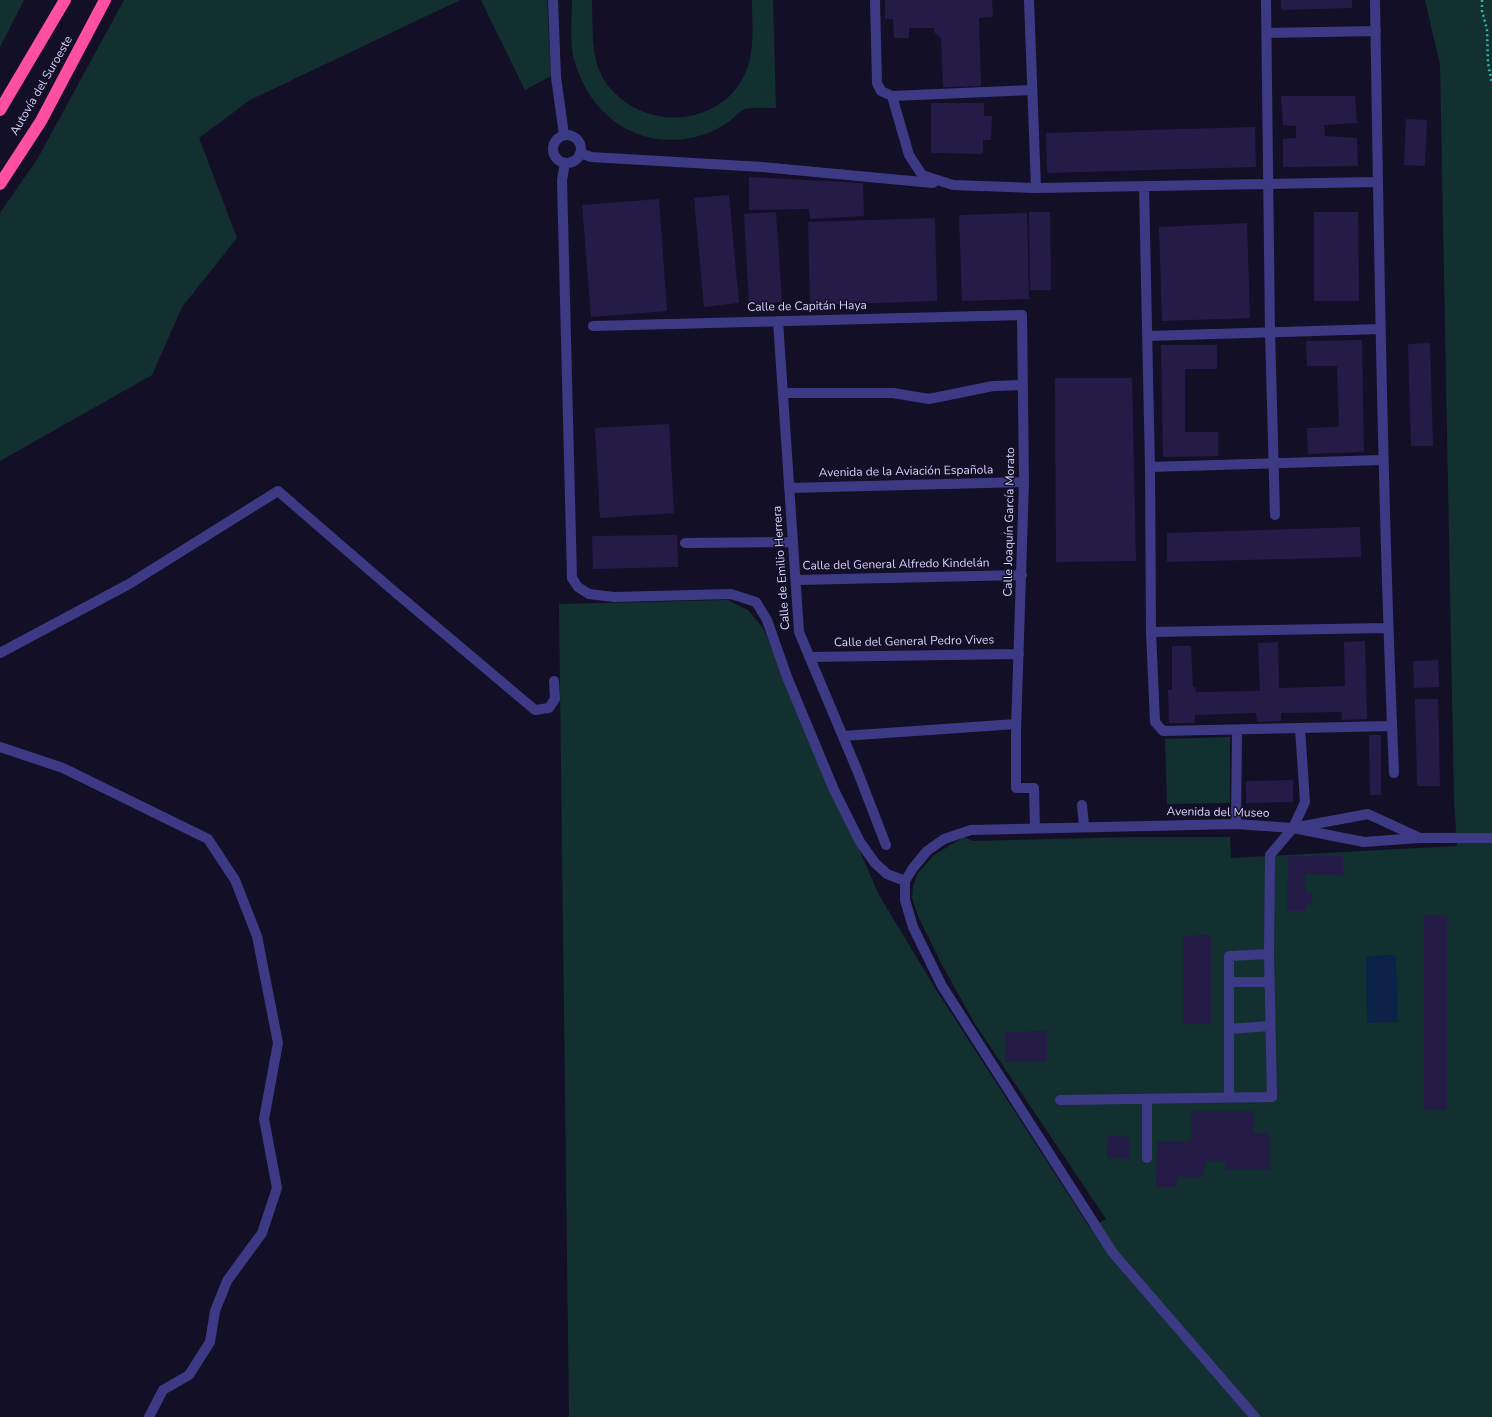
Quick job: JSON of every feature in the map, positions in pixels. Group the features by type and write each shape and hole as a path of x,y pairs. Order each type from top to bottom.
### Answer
{"highway":[{"name":"Autovía del Suroeste","path":"0,110 65,0"},
{"name":"Autovía del Suroeste","path":"0,184 41,121 105,0"}],"street":[{"path":"553,0 556,77 564,135"},
{"path":"875,0 877,83 881,91 892,96 1032,90"},
{"path":"1029,0 1036,188"},
{"path":"1266,0 1270,332 1275,515"},
{"path":"1375,0 1380,329 1388,628 1394,773"},
{"path":"1267,33 1376,31"},
{"path":"892,96 909,156 922,175 953,185"},
{"path":"564,135 569,135 577,140 580,153 574,161 565,163 557,159 553,151 554,143 557,139 564,135"},
{"path":"580,153 590,157 762,168 953,185 1036,188 1378,182"},
{"path":"565,163 562,180 572,578 578,587 589,594 614,597 731,594 756,602 767,620 787,677 831,783 860,842 875,863 888,874 905,881 905,900 913,927 942,986 1113,1253 1255,1417"},
{"path":"1144,187 1148,336 1151,632 1155,722 1163,731 1392,726"},
{"name":"Calle de Capitán Haya","path":"593,326 1022,315"},
{"name":"Calle Joaquín García Morato","path":"1022,315 1024,482 1016,727 1016,788 1034,788 1035,828"},
{"name":"Calle de Emilio Herrera","path":"778,321 799,632 843,736 886,846"},
{"path":"1148,336 1380,329"},
{"path":"783,392 893,392 929,399 993,386 1023,385"},
{"path":"1150,468 1384,460"},
{"name":"Avenida de la Aviación Española","path":"789,488 1024,482"},
{"path":"0,653 129,584 278,491 388,587 535,710 549,708 555,699 554,681"},
{"path":"685,543 793,542"},
{"name":"Calle del General Alfredo Kindelán","path":"796,580 1022,575"},
{"path":"1151,632 1388,628"},
{"name":"Calle del General Pedro Vives","path":"809,657 1019,654"},
{"path":"843,736 1016,727"},
{"path":"1060,1100 1272,1097 1269,982 1270,855 1293,828 1305,802 1300,728"},
{"path":"1236,824 1237,730"},
{"path":"0,747 64,768 208,839 235,880 257,936 278,1043 264,1119 277,1188 262,1233 227,1280 215,1311 210,1342 189,1375 162,1390 149,1417"},
{"path":"1082,805 1084,826"},
{"name":"Avenida del Museo","path":"905,881 913,868 927,851 944,839 971,830 1084,826 1236,824 1293,828 1368,814 1423,838 1492,838"},
{"path":"1293,828 1364,842 1423,838"},
{"path":"1229,1097 1229,956 1269,954"},
{"path":"1229,982 1269,982"},
{"path":"1229,1029 1270,1026"},
{"path":"1147,1099 1147,1158"}],"path":[{"path":"1482,0 1482,11 1487,29 1488,63 1492,83"}],"green space":[{"path":"0,0 24,0 0,47"},
{"path":"124,0 460,0 250,100 199,138 237,238 182,307 152,375 0,461 0,213 38,158"},
{"path":"481,0 547,0 551,76 525,90"},
{"path":"572,0 592,0 594,51 596,61 607,85 620,98 635,108 651,114 668,117 685,117 702,113 717,105 731,94 742,80 751,51 753,31 752,0 773,0 776,108 752,108 743,110 731,120 705,134 673,140 652,138 633,132 616,123 601,110 589,94 580,75 572,49"},
{"path":"1425,0 1492,0 1492,1417 569,1417 559,604 727,600 748,610 763,628 879,895 935,988 1090,1228 1106,1219 975,1024 942,965 918,916 912,898 913,885 918,873 934,855 964,837 973,841 1133,837 1230,837 1231,858 1457,846 1454,799 1440,64"},
{"path":"1230,737 1230,803 1167,804 1165,739"}],"water":[{"path":"1396,955 1398,1022 1367,1023 1366,956"}],"building":[{"path":"885,0 992,0 993,17 979,18 981,86 943,87 941,38 934,32 934,28 909,28 909,38 894,38 893,19 885,19"},
{"path":"1281,0 1352,0 1352,8 1281,10"},
{"path":"1281,96 1355,96 1357,123 1324,125 1325,136 1357,138 1358,166 1283,167 1283,139 1296,138 1296,126 1283,125"},
{"path":"931,103 984,103 984,116 992,116 991,140 983,140 983,154 931,153"},
{"path":"1406,119 1427,120 1425,166 1404,165"},
{"path":"1255,127 1256,167 1047,173 1046,133"},
{"path":"749,177 863,183 864,216 810,219 809,209 749,210"},
{"path":"729,195 739,303 704,307 694,198"},
{"path":"659,199 667,311 591,317 582,205"},
{"path":"776,212 782,302 749,304 744,214"},
{"path":"1029,212 1050,212 1051,290 1030,290"},
{"path":"1314,212 1358,212 1359,301 1314,301"},
{"path":"1027,213 1029,299 962,301 959,215"},
{"path":"935,218 937,301 810,305 808,222"},
{"path":"1247,223 1250,318 1162,321 1159,227"},
{"path":"1362,340 1364,452 1308,454 1307,428 1339,427 1337,366 1307,366 1306,341"},
{"path":"1430,343 1433,446 1411,446 1408,344"},
{"path":"1161,345 1217,345 1217,369 1185,369 1185,432 1218,432 1218,456 1163,457"},
{"path":"1055,378 1132,378 1136,561 1056,562"},
{"path":"669,424 674,513 600,518 595,428"},
{"path":"1360,527 1361,557 1167,562 1167,533"},
{"path":"677,535 678,567 593,569 592,536"},
{"path":"1365,641 1367,719 1342,720 1342,712 1281,713 1281,721 1257,722 1256,713 1195,715 1195,723 1169,723 1168,690 1172,690 1172,646 1191,646 1193,687 1195,687 1196,692 1260,691 1258,643 1278,642 1279,688 1345,686 1344,642"},
{"path":"1438,660 1439,687 1414,688 1413,661"},
{"path":"1415,699 1438,699 1440,786 1417,786"},
{"path":"1369,735 1381,735 1381,795 1370,795"},
{"path":"1293,780 1293,802 1246,803 1246,781"},
{"path":"1288,856 1343,856 1343,875 1305,874 1306,893 1312,892 1311,904 1306,905 1306,911 1287,911"},
{"path":"1424,915 1447,915 1447,1110 1424,1110"},
{"path":"1211,935 1211,1024 1183,1024 1183,936"},
{"path":"1047,1031 1047,1061 1005,1062 1005,1032"},
{"path":"1191,1111 1254,1111 1253,1133 1270,1133 1270,1170 1225,1169 1225,1161 1205,1161 1204,1177 1177,1177 1177,1187 1156,1187 1157,1141 1191,1141"},
{"path":"1108,1136 1130,1137 1129,1159 1107,1158"}]}
